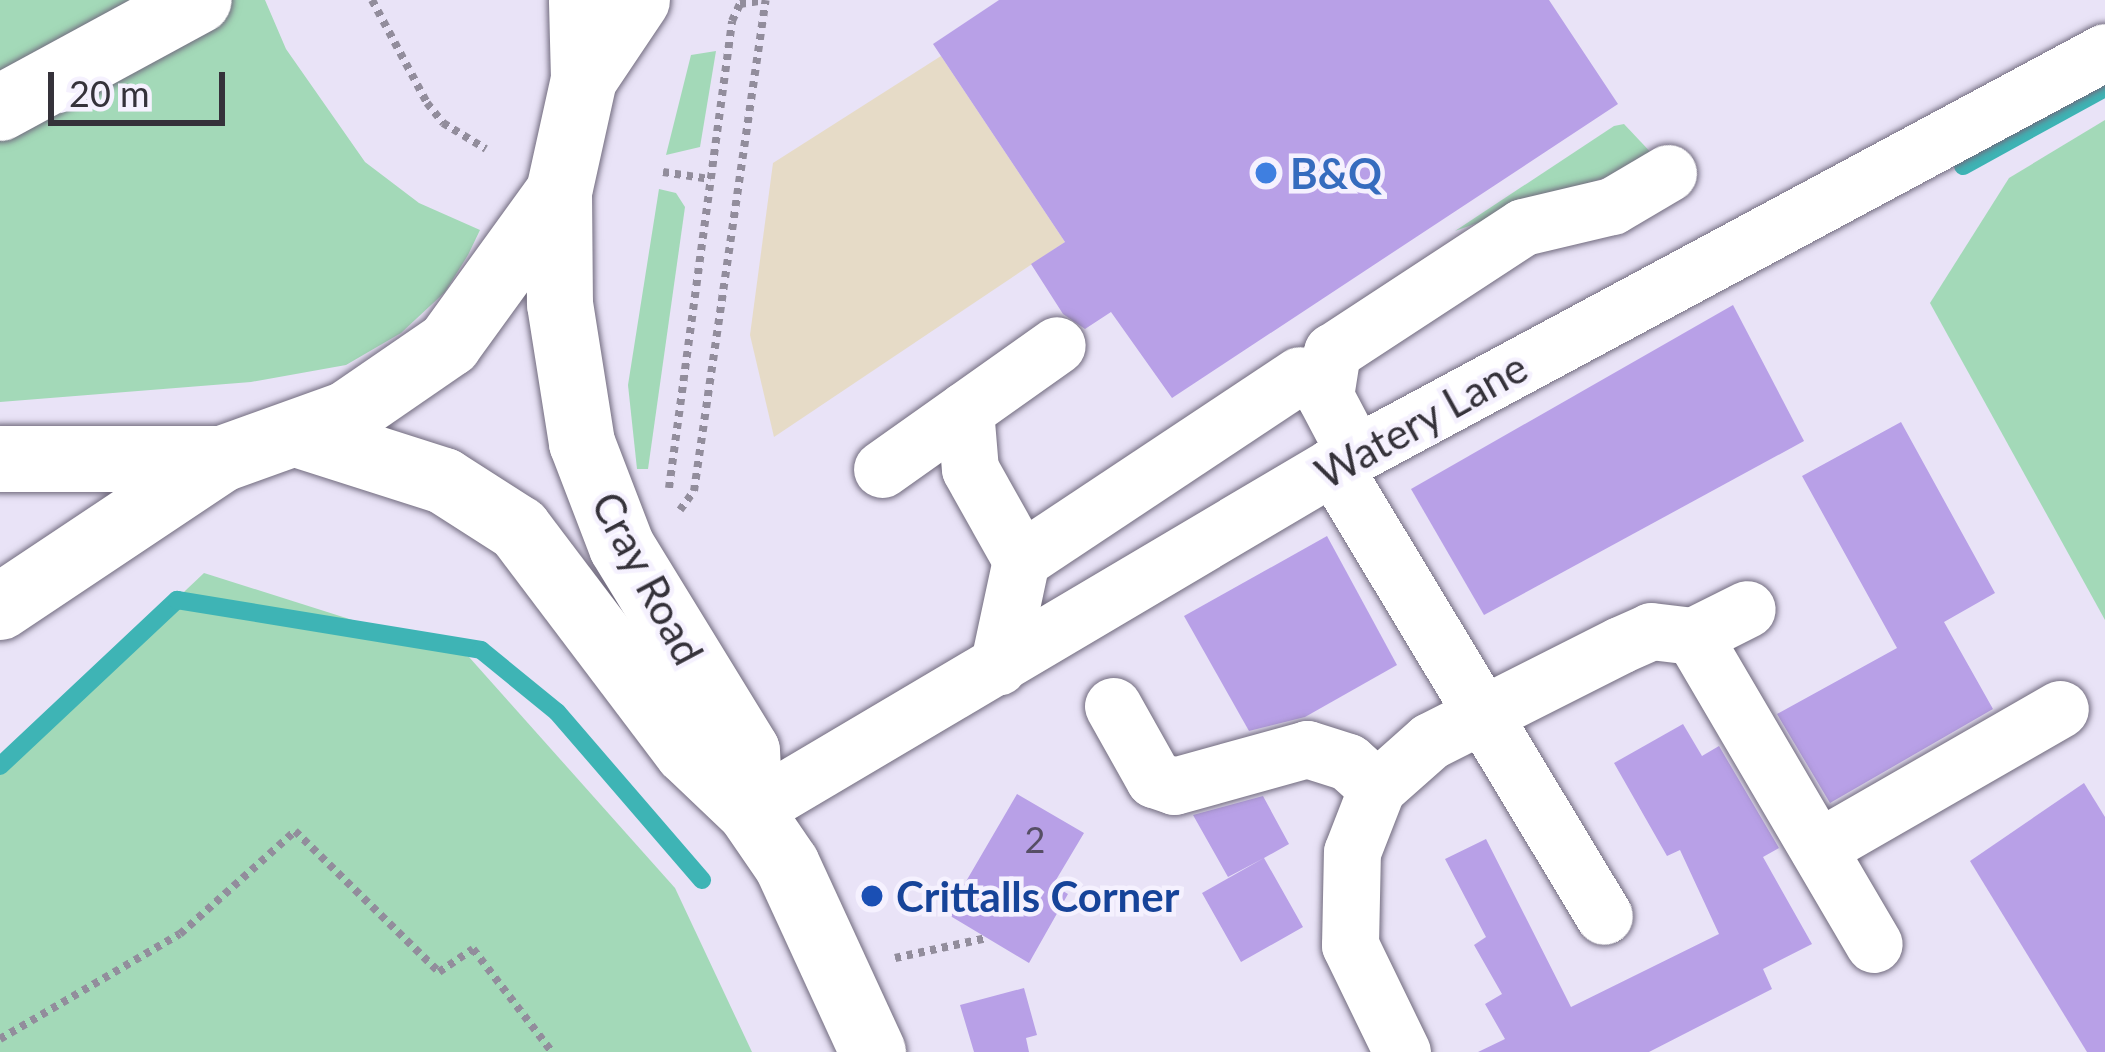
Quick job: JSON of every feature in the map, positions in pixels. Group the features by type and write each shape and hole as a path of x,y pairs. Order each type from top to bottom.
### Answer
{"main road":[{"path":"0,108 199,0"},
{"path":"0,459 222,459 303,436 449,344 559,192 584,79 582,0"},
{"path":"584,79 637,0"},
{"name":"Cray Road","path":"559,192 560,304 582,443 622,547 747,751 750,811"},
{"name":"Cray Road","path":"303,436 444,481 509,521 555,569 687,751 750,811 841,969 873,1052"},
{"path":"0,607 222,459"}],"street":[{"name":"Watery Lane","path":"750,811 1344,459 2105,52"},
{"path":"1604,916 1477,715 1344,459 1325,396 1332,352 1523,227 1612,206 1668,173"},
{"path":"882,469 1057,346"},
{"path":"1022,560 1299,375"},
{"path":"965,410 970,469 1022,560 998,667"},
{"path":"1402,1052 1350,945 1352,852 1376,788 1430,741 1477,715 1652,631 1693,636 1748,609"},
{"path":"1693,636 1874,944"},
{"path":"1113,706 1154,779 1174,786 1307,748 1348,762 1376,788"},
{"path":"1818,848 2060,709"}],"path":[{"path":"373,0 427,103 443,123 486,149"},
{"path":"765,0 694,490 680,511 669,488 732,21 740,4 765,0"},
{"path":"663,172 710,179"},
{"path":"0,1039 180,934 295,831 439,972 472,949 552,1052"},
{"path":"841,969 987,938"}],"shaded area":[{"path":"941,56 1065,242 774,437 750,335 773,163"}],"green space":[{"path":"0,0 265,0 286,49 365,162 419,203 480,230 468,255 445,292 401,333 346,365 251,382 0,402"},
{"path":"716,51 700,147 666,155 691,55"},
{"path":"2105,120 2105,620 1930,303 2009,178"},
{"path":"1624,124 1657,159 1455,231 1614,126"},
{"path":"659,189 676,193 685,207 648,469 637,469 628,385"},
{"path":"204,573 469,657 675,888 752,1052 0,1052 0,766"}],"building":[{"name":"B&Q","path":"999,0 1549,0 1618,104 1172,398 1111,312 1085,329 1063,314 1031,264 1065,242 933,44"},
{"path":"1733,305 1804,441 1484,615 1411,489"},
{"path":"1901,422 1995,593 1944,622 1993,709 1830,803 1777,714 1897,648 1802,476"},
{"path":"1327,536 1397,665 1305,717 1249,731 1184,616"},
{"path":"1683,724 1702,756 1719,746 1779,848 1763,857 1812,944 1763,969 1772,989 1649,1052 1478,1052 1505,1039 1485,1004 1502,994 1474,945 1486,937 1445,859 1486,839 1571,1007 1719,934 1680,850 1667,856 1614,763"},
{"path":"2084,783 2105,817 2105,1052 2087,1052 1970,861"},
{"path":"1017,794 1084,833 1053,885 1068,894 1029,963 947,914"},
{"path":"1263,796 1289,844 1228,877 1193,815"},
{"path":"1264,858 1303,927 1241,962 1202,893"},
{"path":"1024,988 1037,1035 1026,1038 1029,1052 974,1052 960,1005"}],"waterway":[{"path":"1963,166 2105,88"},
{"path":"0,766 177,600 481,650 557,712 702,880"}],"place":[{"name":"B&Q","path":"1266,173"},
{"name":"Crittalls Corner","path":"872,896"}]}
